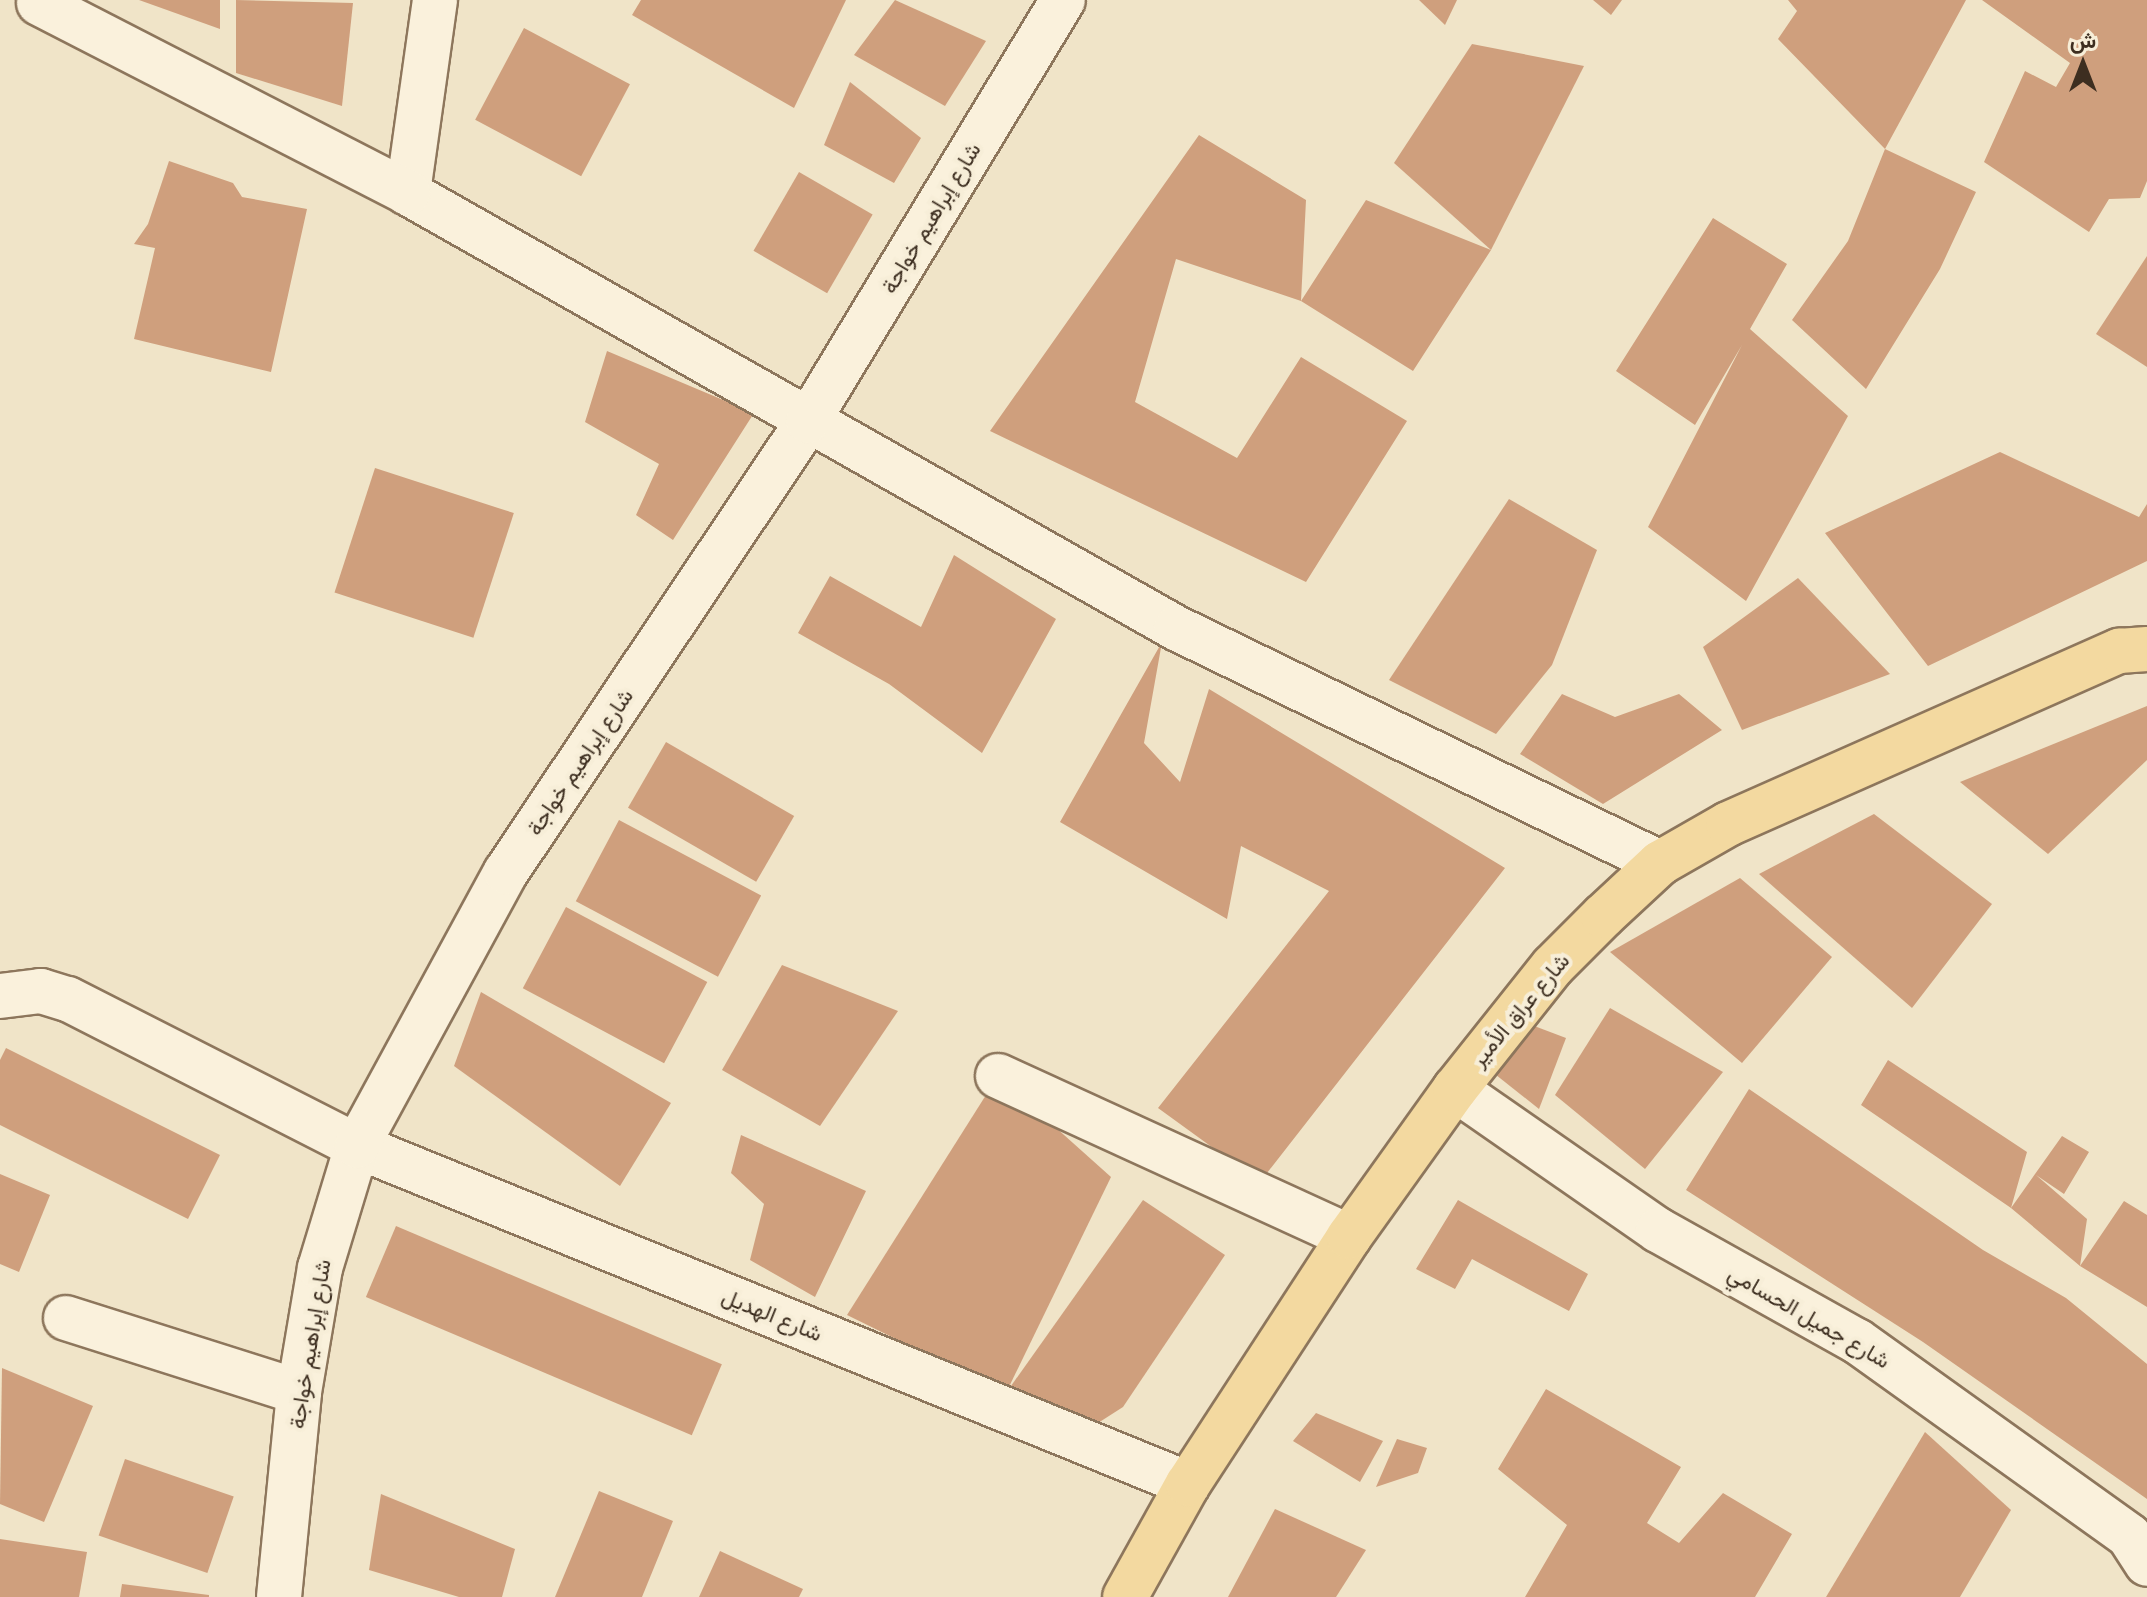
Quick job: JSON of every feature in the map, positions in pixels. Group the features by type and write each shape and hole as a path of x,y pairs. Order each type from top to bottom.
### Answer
{"main road":[{"name":"شارع عراق الأمير","path":"1125,1597 1188,1484 1349,1237 1455,1089 1553,966 1660,863 1728,824 2138,641"}],"street":[{"path":"408,193 435,0"},
{"name":"شارع إبراهيم خواجة","path":"279,1597 299,1392 320,1268 357,1146 506,872 808,421 1063,0"},
{"path":"39,3 408,193 1176,628 1660,863"},
{"name":"شارع الهديل","path":"0,996 41,991 68,999 357,1146 1188,1484"},
{"path":"998,1076 1349,1237"},
{"name":"شارع جميل الحسامي","path":"1455,1089 1658,1230 1857,1341 2129,1536 2147,1564"},
{"path":"66,1318 299,1392"}],"building":[{"path":"139,0 220,0 220,29"},
{"path":"236,0 353,3 342,106 236,73"},
{"path":"641,0 846,0 794,108 632,15"},
{"path":"895,0 986,41 945,106 854,55"},
{"path":"1419,0 1457,0 1445,25"},
{"path":"1593,0 1622,0 1611,15"},
{"path":"1788,0 1966,0 1885,149 1778,39 1797,11"},
{"path":"1982,0 2147,0 2147,181 2140,198 2109,199 2089,232 1984,162 2025,71 2056,87 2070,63"},
{"path":"524,28 630,84 581,176 475,120"},
{"path":"1472,44 1584,66 1491,250 1394,163"},
{"path":"850,82 921,138 894,183 824,145"},
{"path":"1199,135 1306,200 1301,301 1176,259 1135,402 1237,458 1301,357 1407,421 1306,582 990,431"},
{"path":"1885,149 1976,192 1940,269 1866,389 1792,320 1848,241"},
{"path":"169,161 233,183 242,197 307,209 271,372 134,339 155,248 134,244 148,224"},
{"path":"799,172 873,214 827,293 754,251"},
{"path":"1366,200 1491,250 1413,371 1301,301"},
{"path":"1713,218 1787,264 1750,329 1848,416 1746,601 1648,527 1742,345 1695,425 1616,371"},
{"path":"2147,256 2147,367 2096,334"},
{"path":"607,351 754,413 673,540 636,515 659,464 585,422"},
{"path":"2000,452 2139,517 2147,504 2147,561 1928,666 1825,533"},
{"path":"375,468 514,513 473,638 335,593"},
{"path":"1509,499 1597,550 1552,665 1496,734 1389,680"},
{"path":"954,555 1056,619 982,753 889,684 798,633 830,576 921,627"},
{"path":"1798,578 1890,674 1742,730 1703,647"},
{"path":"1162,642 1144,743 1180,782 1209,689 1505,868 1260,1182 1158,1108 1329,891 1241,846 1227,919 1060,822"},
{"path":"1562,694 1615,717 1679,694 1722,730 1603,804 1520,754"},
{"path":"2147,706 2147,760 2048,854 1960,782"},
{"path":"666,742 794,816 756,882 628,808"},
{"path":"1874,814 1992,904 1912,1008 1759,874"},
{"path":"619,820 761,896 718,977 576,901"},
{"path":"1740,878 1832,957 1742,1063 1610,952"},
{"path":"566,907 707,982 664,1063 523,988"},
{"path":"782,965 898,1011 820,1126 722,1070"},
{"path":"481,992 671,1103 620,1186 454,1066"},
{"path":"1610,1008 1723,1072 1645,1169 1555,1095"},
{"path":"1529,1024 1566,1038 1539,1109 1481,1063"},
{"path":"6,1048 220,1155 188,1219 0,1125 0,1060"},
{"path":"1888,1060 2027,1152 2011,1208 1861,1105"},
{"path":"998,1076 1111,1177 1006,1393 847,1315"},
{"path":"1749,1089 1983,1250 2066,1298 2147,1364 2147,1499 1923,1342 1686,1190"},
{"path":"741,1135 866,1191 815,1297 750,1260 764,1204 731,1173"},
{"path":"2062,1136 2089,1152 2064,1194 2036,1175 2087,1219 2080,1266 2011,1208"},
{"path":"0,1174 50,1195 19,1272 0,1264"},
{"path":"1143,1200 1225,1255 1123,1407 1098,1423 1075,1429 1006,1393"},
{"path":"1458,1200 1588,1274 1569,1311 1472,1259 1455,1289 1416,1269"},
{"path":"2124,1201 2147,1215 2147,1307 2080,1266"},
{"path":"396,1226 722,1364 692,1435 366,1297"},
{"path":"2,1368 93,1406 44,1522 0,1504"},
{"path":"1546,1389 1681,1467 1647,1523 1679,1543 1723,1493 1792,1534 1755,1597 1525,1597 1567,1525 1498,1469"},
{"path":"1316,1413 1383,1441 1360,1482 1293,1441"},
{"path":"1925,1432 2011,1510 1960,1597 1826,1597"},
{"path":"1397,1439 1427,1448 1418,1473 1376,1487"},
{"path":"125,1459 234,1496 207,1573 99,1536"},
{"path":"599,1491 673,1521 642,1597 555,1597"},
{"path":"381,1494 515,1549 502,1597 459,1597 369,1570"},
{"path":"1275,1509 1366,1550 1336,1597 1228,1597"},
{"path":"0,1539 87,1552 79,1597 0,1597"},
{"path":"720,1551 803,1589 799,1597 699,1597"},
{"path":"122,1584 209,1595 209,1597 120,1597"}]}
